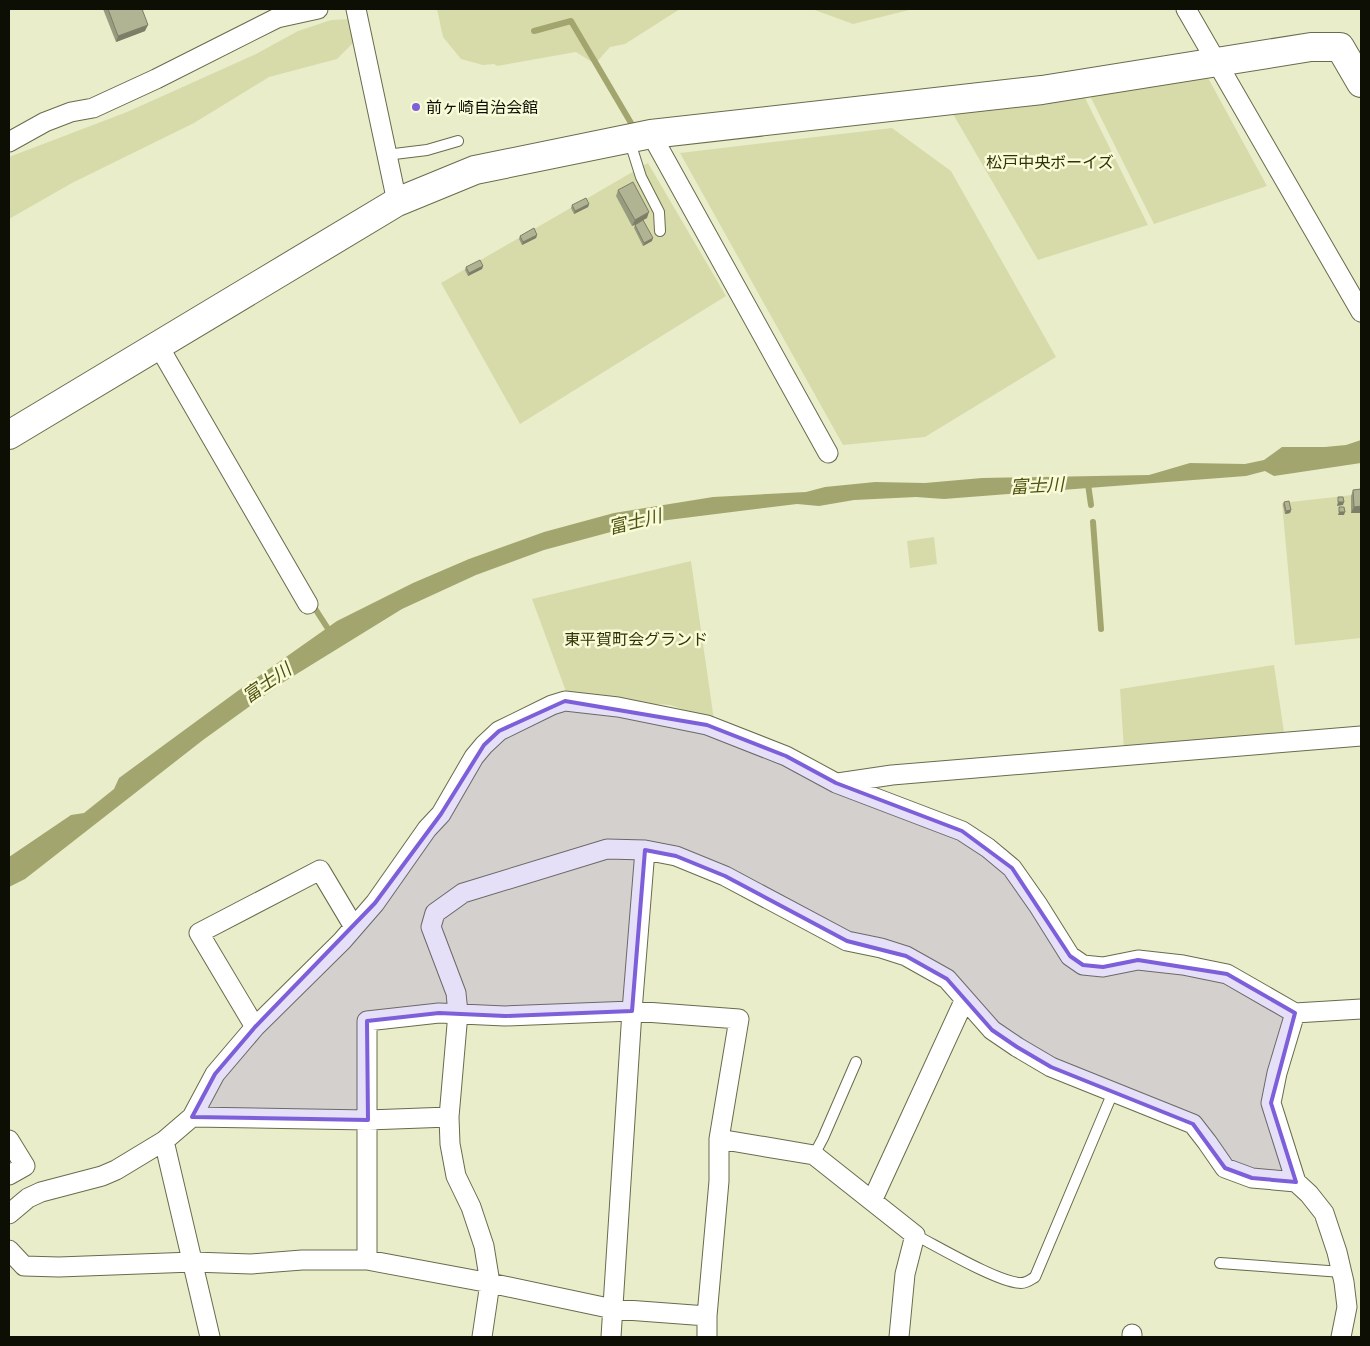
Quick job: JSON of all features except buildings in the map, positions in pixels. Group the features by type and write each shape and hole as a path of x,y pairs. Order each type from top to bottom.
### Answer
{"street":[{"path":"9,142 45,122 70,112 93,108 148,83 277,18 318,9"},
{"path":"356,9 397,202"},
{"path":"1186,9 1361,312"},
{"path":"9,435 397,202 475,170 640,136 1042,90 1311,47 1340,47 1361,83"},
{"path":"640,136 828,453"},
{"path":"158,345 308,604"},
{"path":"9,1214 28,1198 41,1192 102,1176 116,1170 164,1141 192,1117 215,1074 255,1027 342,941 375,903 427,829 441,814 474,757 484,745 499,731 552,705 565,701 618,708 707,725 786,756 836,783 962,831 988,848 1012,868 1070,956 1083,965 1103,967 1138,960 1183,965 1227,974 1295,1013 1361,1009"},
{"path":"836,783 892,775 1361,736"},
{"path":"482,1337 490,1283 484,1246 471,1207 456,1176 450,1144 449,1117 458,1012 456,993 431,927 435,913 463,893 607,849 646,850 676,856 725,876 847,941 881,948 906,956 947,979 964,1001 992,1030 1016,1047 1051,1067 1193,1124 1208,1142 1225,1168 1252,1178 1296,1182"},
{"path":"611,1337 632,1011 646,850"},
{"path":"255,1027 199,933 320,870 354,927"},
{"path":"872,1201 964,1001"},
{"path":"367,1260 367,1021 439,1012 505,1016 632,1011 739,1019 720,1139 719,1181 707,1316 707,1337"},
{"path":"1295,1013 1279,1066 1271,1103 1296,1182 1309,1194 1324,1213 1337,1252 1347,1307 1341,1337"},
{"path":"192,1117 368,1120 449,1117"},
{"path":"720,1139 814,1155 915,1235 906,1274 899,1337"},
{"path":"9,1140 17,1170 41,1192"},
{"path":"164,1141 210,1337"},
{"path":"9,1250 24,1266 59,1267 193,1262 251,1264 302,1260 367,1260 613,1309 707,1316"}],"lane":[{"path":"640,136 640,177 659,212 660,231"},
{"path":"386,156 427,150 458,141"},
{"path":"814,1155 856,1062"},
{"path":"915,1235 1003,1279 1019,1283 1027,1282 1035,1276 1113,1092"},
{"path":"1220,1263 1342,1272"}],"highlighted area":[{"path":"565,701 707,725 786,756 836,783 962,831 1012,868 1070,956 1083,965 1103,967 1138,960 1227,974 1295,1013 1271,1103 1296,1182 1252,1178 1225,1168 1193,1124 1051,1067 992,1030 947,979 906,956 847,941 725,876 676,856 645,850 632,1011 505,1016 439,1013 367,1021 368,1120 192,1117 215,1074 255,1027 375,903 441,814 484,745 499,731"}],"green space":[{"path":"437,9 680,9 625,44 610,47 595,64 576,52 497,66 494,64 483,65 461,59 443,37"},
{"path":"812,9 913,9 853,24"},
{"path":"353,19 357,39 337,59 269,77 194,123 72,183 9,219 9,157 127,112 256,54 298,31 331,20"},
{"path":"1207,76 1267,186 1154,224 1088,92"},
{"name":"松戸中央ボーイズ","path":"1084,96 1148,225 1038,260 953,114"},
{"path":"892,128 951,171 1056,357 925,437 843,445 680,153"},
{"path":"648,163 726,296 520,424 441,283"},
{"path":"1361,494 1361,638 1295,645 1282,503"},
{"path":"934,537 937,564 910,568 907,541"},
{"name":"東平賀町会グランド","path":"691,561 714,720 670,705 568,697 532,599"},
{"path":"1274,665 1284,732 1124,750 1120,689"}],"water":[{"name":"富士川","path":"1361,440 1361,463 1274,476 1265,471 1246,476 944,499 916,497 854,500 819,506 797,504 644,523 544,550 476,575 402,609 282,683 203,740 25,879 9,887 9,857 71,815 84,813 114,789 119,778 337,621 413,583 469,559 544,532 614,513 713,497 806,492 825,487 875,482 925,483 982,478 1149,475 1190,463 1245,464 1264,460 1282,447 1325,447 1346,445"}],"waterway":[{"path":"534,31 571,21 631,123"},
{"path":"1088,484 1091,505"},
{"path":"1093,522 1101,629"},
{"path":"314,607 332,635"}],"place":[{"name":"前ヶ崎自治会館","path":"416,107"}]}
